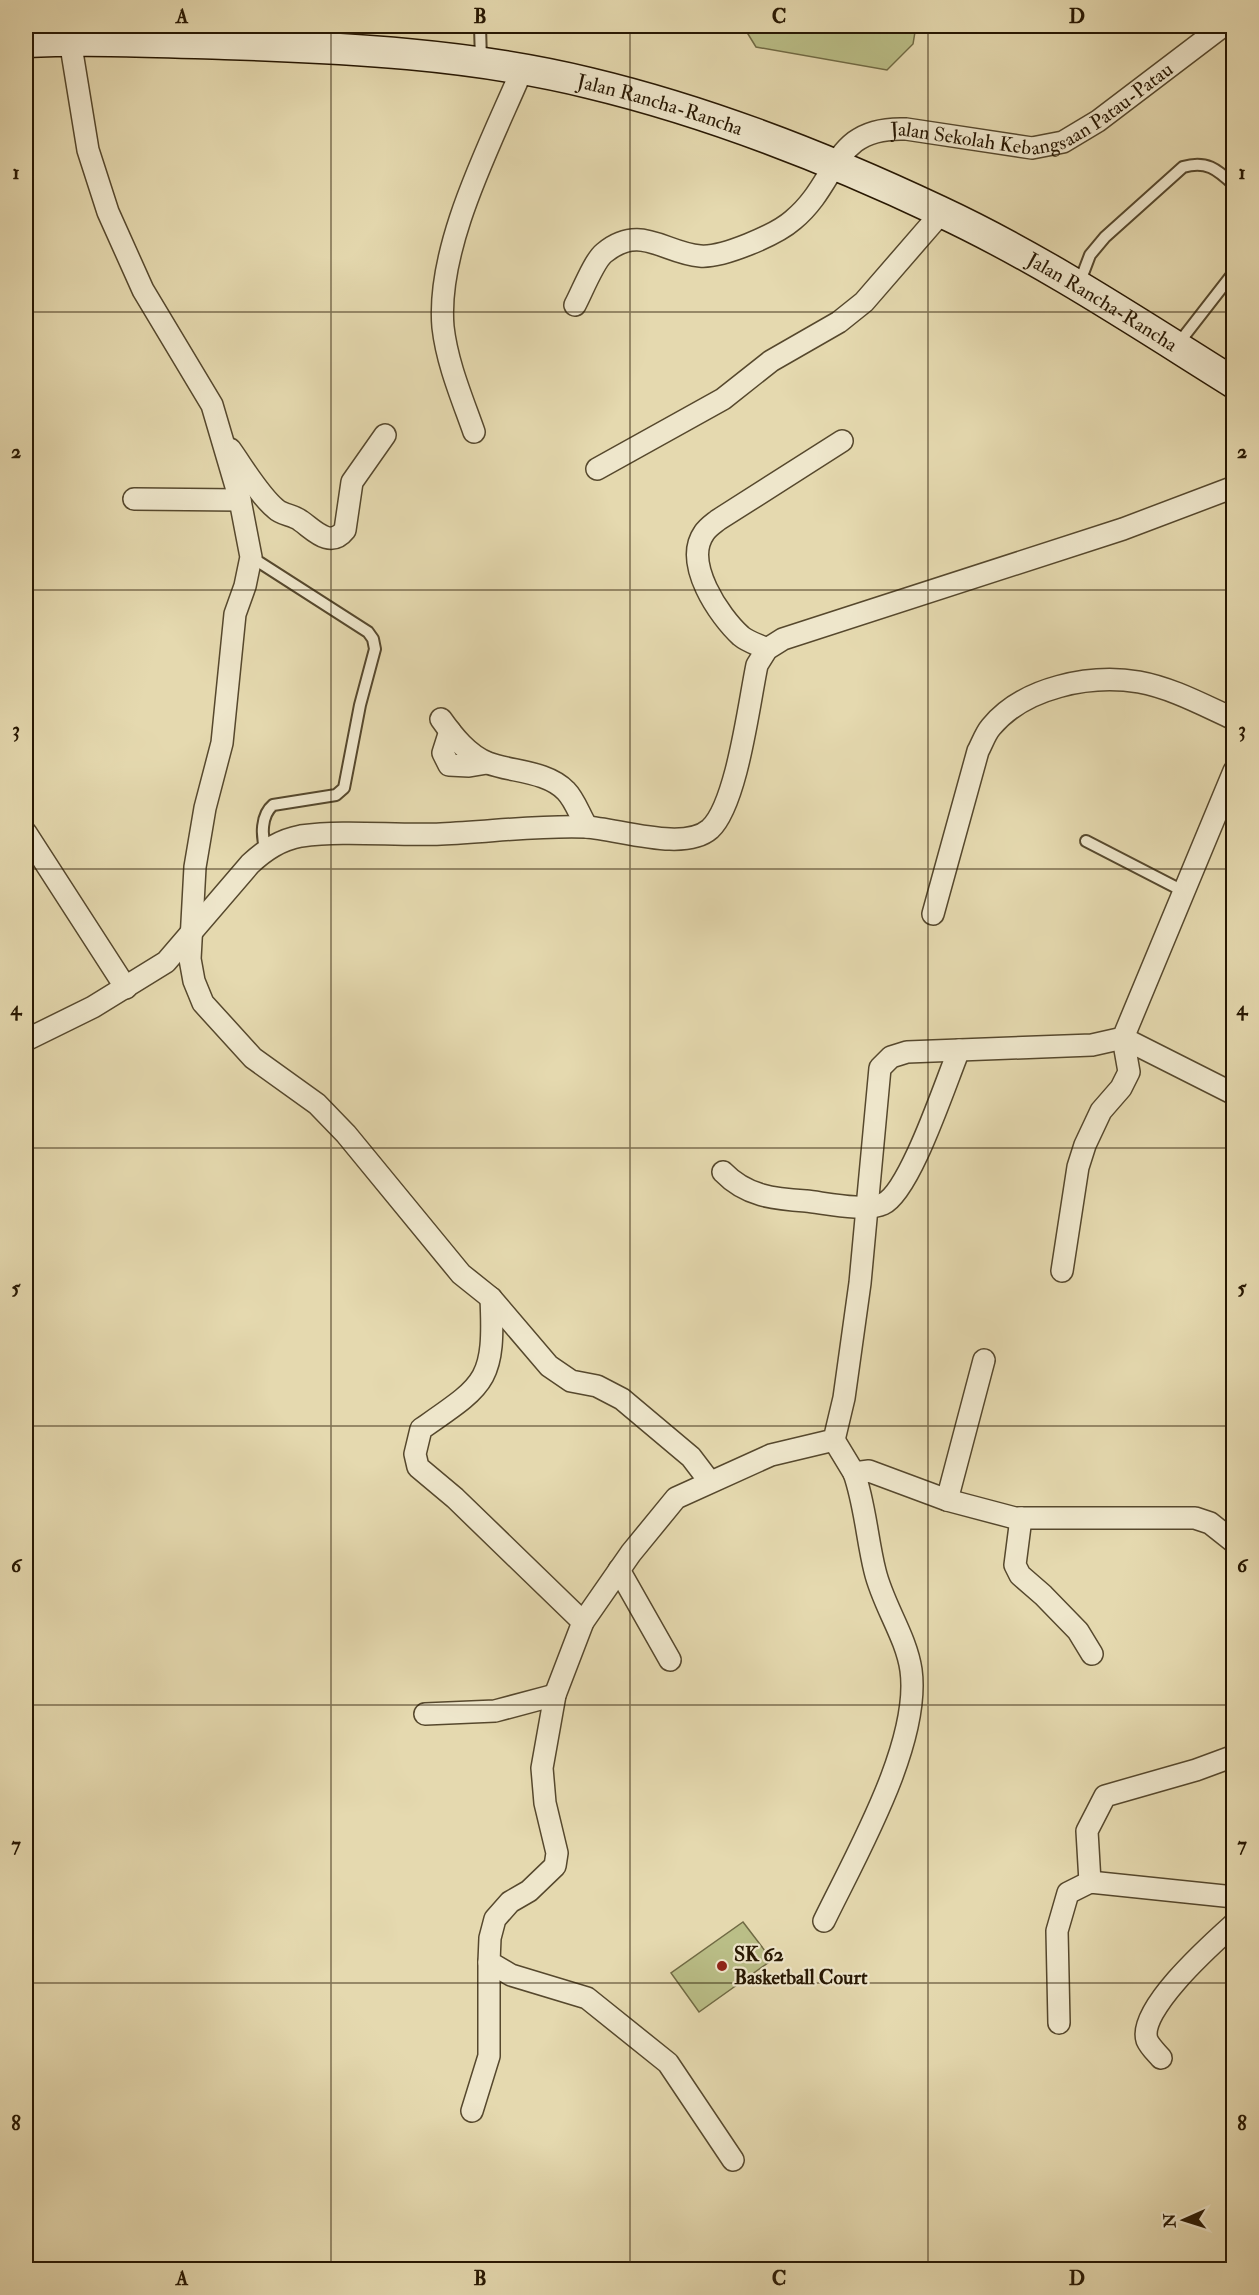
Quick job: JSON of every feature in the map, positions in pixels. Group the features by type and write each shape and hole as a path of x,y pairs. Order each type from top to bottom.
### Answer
{"main road":[{"name":"Jalan Rancha-Rancha","path":"26,42 70,40 293,46 379,51 522,70 588,83 672,106 836,164 942,212 1118,308 1233,383"}],"street":[{"name":"Jalan Sekolah Kebangsaan Patau-Patau","path":"575,305 603,254 617,245 633,240 648,239 699,256 716,255 769,234 792,222 809,204 852,143 868,132 888,128 1032,148 1063,142 1098,121 1223,26"},
{"path":"70,40 88,150 108,212 143,290 212,405 240,500 251,557 232,626 222,743 206,808 195,867 190,959 194,981 203,1003 253,1058 324,1112 400,1196 461,1274 490,1298 549,1366 571,1381 597,1386 622,1399 691,1456 710,1482"},
{"path":"474,432 449,358 443,326 444,294 464,208 522,70"},
{"path":"597,469 723,399 771,361 839,322 864,302 942,212"},
{"path":"222,439 276,510 301,520 312,532 329,537 342,534 345,530 352,482 385,435"},
{"path":"767,649 743,638 726,618 704,585 697,547 704,532 718,520 842,441"},
{"path":"26,1040 126,988 166,962 250,864 266,850 281,842 320,835 441,834 512,829 587,828 679,840 696,837 709,830 722,815 730,793 757,665 767,649 803,630 1123,530 1233,487"},
{"path":"135,499 240,500"},
{"path":"933,914 978,751 990,728 1010,709 1038,694 1072,684 1114,680 1158,687 1233,719"},
{"path":"445,725 443,753 449,765 469,766 487,763 553,782 566,792 587,828"},
{"path":"1062,1271 1078,1167 1084,1145 1101,1111 1121,1088 1128,1072 1123,1038 1233,771"},
{"path":"26,832 126,988"},
{"path":"824,1921 879,1807 910,1717 912,1697 909,1661 877,1580 854,1473 834,1440 844,1398 858,1294 880,1068 891,1057 907,1052 1092,1045 1123,1038 1233,1094"},
{"path":"723,1172 736,1185 771,1198 866,1207 882,1205 895,1196 901,1186 959,1050"},
{"path":"490,1298 492,1326 488,1370 466,1398 421,1429 415,1455 418,1467 454,1498 583,1622"},
{"path":"947,1500 984,1360"},
{"path":"472,2111 489,2056 490,1938 495,1919 510,1902 529,1892 555,1866 557,1853 545,1803 542,1768 555,1695 583,1622 619,1570 676,1498 771,1455 834,1440"},
{"path":"854,1473 868,1471 947,1500 995,1514 1021,1518 1195,1518 1210,1523 1233,1542"},
{"path":"1021,1518 1015,1565 1020,1575 1078,1631 1092,1654"},
{"path":"619,1570 670,1660"},
{"path":"425,1714 495,1711 555,1695"},
{"path":"1090,1882 1087,1831 1105,1796 1196,1770 1233,1756"},
{"path":"1059,2023 1057,1931 1061,1910 1068,1893 1090,1882 1233,1897"},
{"path":"1161,2058 1146,2038 1147,2026 1166,1991 1233,1924"},
{"path":"489,1962 511,1975 587,1998 668,2063 733,2160"}],"lane":[{"path":"480,26 481,64"},
{"path":"1078,287 1090,255 1105,237 1183,167 1196,163 1213,166 1233,185"},
{"path":"1176,347 1233,272"},
{"path":"251,557 368,632 374,639 375,649 360,705 344,788 336,795 273,805 269,808 263,826 266,850"},
{"path":"1086,841 1183,891"}],"green space":[{"path":"743,26 916,26 913,44 887,70 756,47"},
{"name":"SK 62 Basketball Court","path":"743,1922 772,1960 699,2012 671,1973"}],"place":[{"name":"SK 62 Basketball Court","path":"722,1966"}]}
